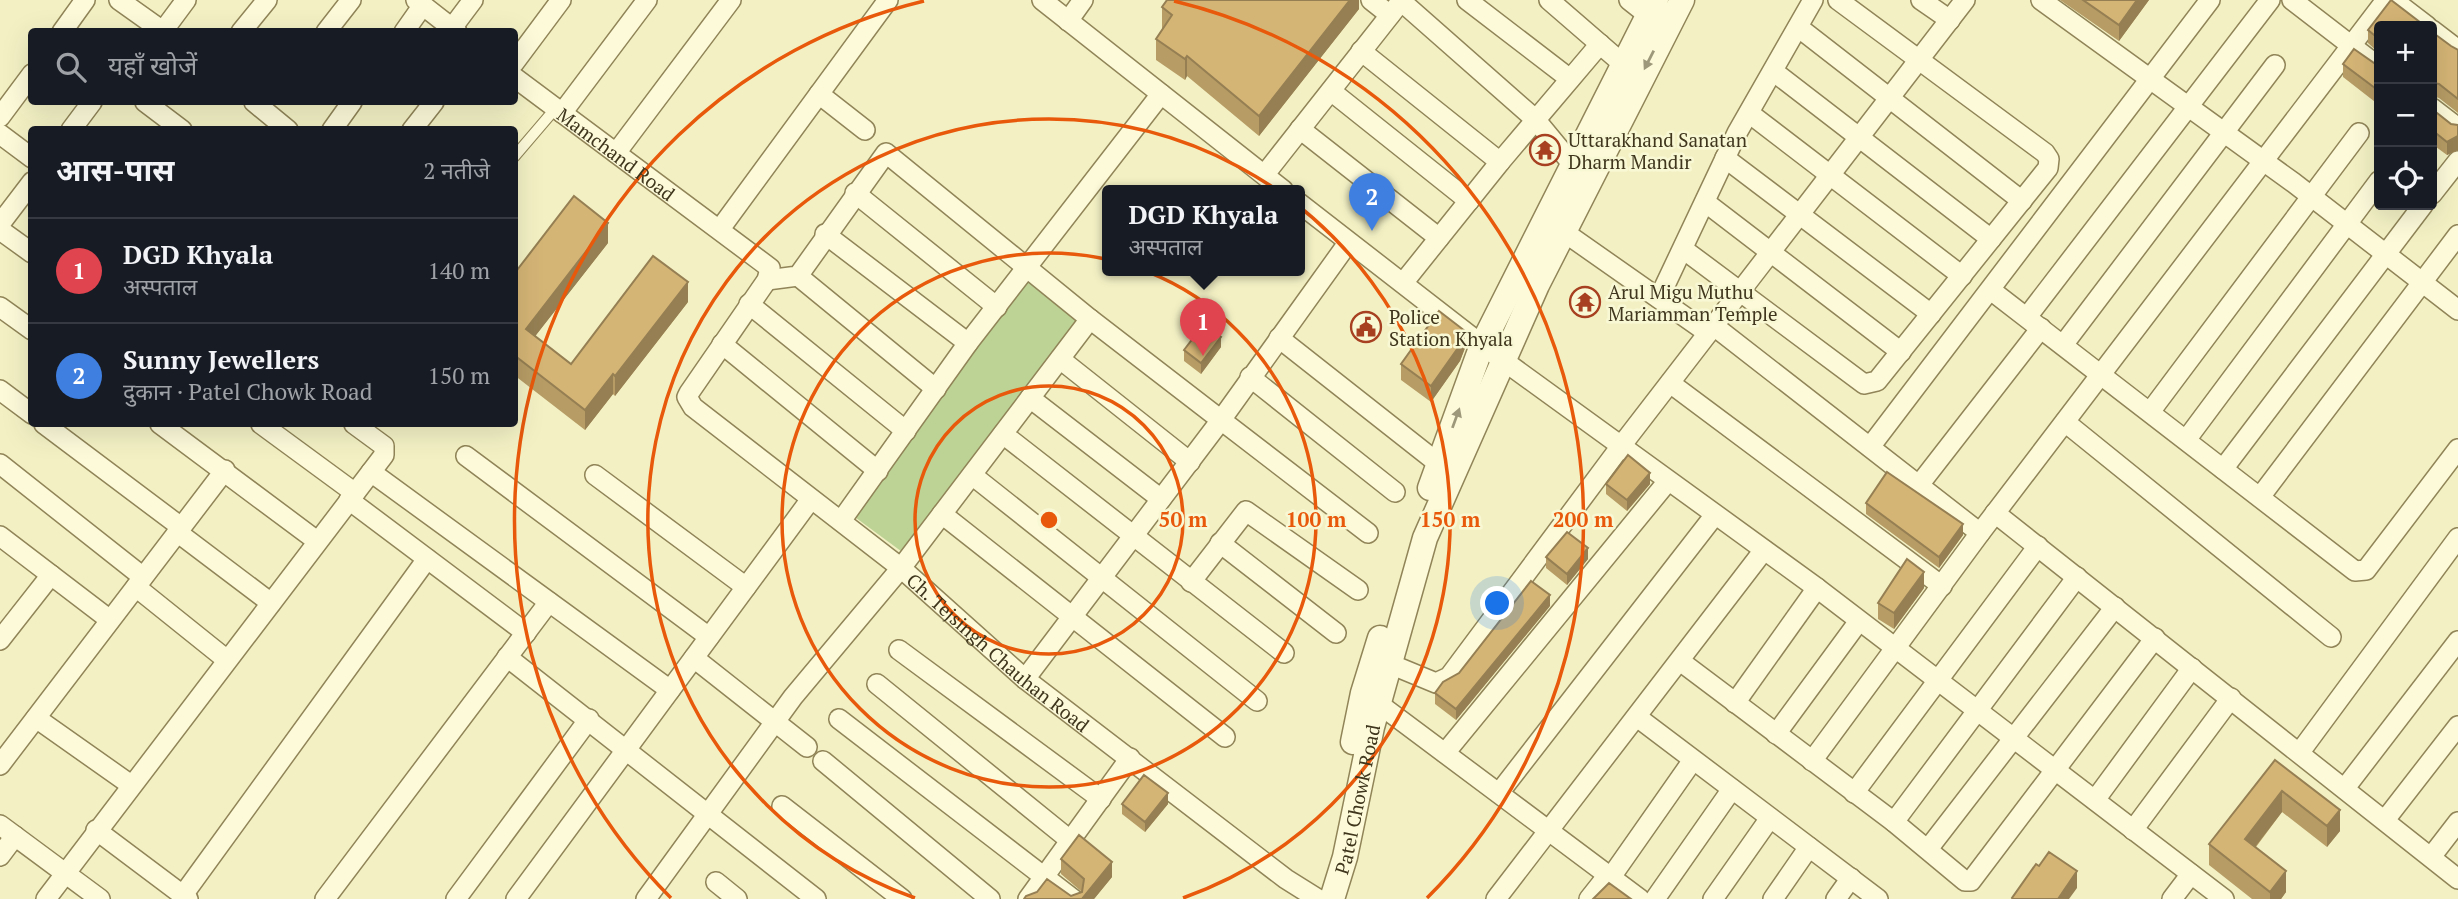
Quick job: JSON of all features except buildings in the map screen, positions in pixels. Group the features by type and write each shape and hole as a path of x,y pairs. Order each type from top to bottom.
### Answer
{"street":[{"path":"65,28 86,0"},
{"path":"119,0 154,28"},
{"path":"156,28 186,0"},
{"path":"245,28 267,0"},
{"path":"329,28 351,0"},
{"path":"456,28 473,0"},
{"path":"518,58 561,0"},
{"path":"558,111 647,0"},
{"path":"616,153 731,0"},
{"path":"720,229 888,0"},
{"path":"1042,0 1277,185"},
{"path":"1068,21 1083,0"},
{"path":"1371,0 1398,6 1535,119 1573,164"},
{"path":"1467,0 1570,79"},
{"path":"1549,0 1623,64"},
{"name":"Patel Chowk Road","path":"1328,894 1330,852 1363,693 1439,464 1482,345 1555,225 1682,0"},
{"path":"1659,298 1725,158 1813,0"},
{"path":"1683,249 1864,384 1877,381 2048,169 2049,159 2045,153 1838,0"},
{"path":"1921,0 1950,20"},
{"path":"1390,664 1436,683 1449,677 1621,446 1965,0"},
{"path":"2041,0 2312,197 2458,310"},
{"path":"1870,447 2210,0"},
{"path":"1919,485 2187,107 2270,0"},
{"path":"2292,0 2374,63"},
{"path":"1812,761 1995,513 2386,0"},
{"path":"2393,0 2420,21"},
{"path":"406,28 420,3 452,28"},
{"name":"Patel Chowk Road","path":"1328,894 1345,857 1379,704 1424,538 1503,359 1555,225 1573,164 1623,64 1644,5"},
{"path":"1265,174 1398,6"},
{"path":"1798,27 2022,201"},
{"path":"2437,34 2458,50"},
{"path":"1404,284 1535,119 1600,44"},
{"path":"1361,51 1500,162"},
{"path":"2063,345 2222,132 2276,65"},
{"path":"1773,71 1991,239"},
{"path":"0,117 28,79"},
{"name":"Mamchand Road","path":"518,80 768,266 771,272 767,280"},
{"path":"1331,91 1469,201"},
{"path":"819,94 865,130"},
{"path":"841,521 968,343 1161,94"},
{"path":"74,126 90,105"},
{"path":"149,105 177,126"},
{"path":"264,105 284,126"},
{"path":"335,126 350,105"},
{"path":"415,126 432,105"},
{"path":"1749,113 1962,276"},
{"path":"2437,113 2458,128"},
{"path":"1300,130 1439,238"},
{"path":"2150,412 2359,132"},
{"path":"0,134 28,155"},
{"path":"798,276 825,234 886,153 1090,319 1368,533"},
{"path":"1725,158 1931,314"},
{"path":"2437,188 2458,161"},
{"path":"0,224 28,187"},
{"path":"2186,440 2374,188"},
{"path":"855,193 997,307"},
{"path":"1705,202 1901,352"},
{"path":"1305,208 1482,345 1714,516 1817,588 2224,899"},
{"path":"2224,469 2420,210"},
{"path":"1555,225 1659,298 1711,329 1980,533"},
{"path":"0,229 28,250"},
{"path":"825,234 968,343"},
{"path":"2260,498 2458,235"},
{"path":"1025,680 1221,420 1348,243"},
{"path":"878,471 722,344 767,280 798,276 936,388"},
{"path":"1992,290 2361,573 2458,449"},
{"path":"750,304 905,431"},
{"path":"0,307 28,327"},
{"path":"646,899 793,696 901,568 1090,319"},
{"path":"1279,338 1439,464"},
{"name":"Ch. Tejsingh Chauhan Road","path":"722,344 687,397 693,407 901,568 1025,680 1286,879 1328,894"},
{"path":"1060,359 1189,462"},
{"path":"1250,377 1395,492"},
{"path":"1670,383 1942,586"},
{"path":"0,390 28,411"},
{"path":"1030,398 1161,499"},
{"path":"2066,422 2331,637"},
{"path":"48,427 271,603"},
{"path":"164,427 317,541"},
{"path":"265,427 427,559 526,633"},
{"path":"46,899 384,455 385,449 358,427"},
{"path":"1003,434 1284,653"},
{"path":"466,456 709,638"},
{"path":"0,464 227,660"},
{"path":"0,765 225,470"},
{"path":"371,472 670,690"},
{"path":"595,475 746,587"},
{"path":"972,475 1257,701"},
{"path":"1445,753 1668,481"},
{"path":"516,899 811,499"},
{"path":"1191,582 1240,514 1245,511 1252,512 1358,590"},
{"path":"1995,513 2458,879"},
{"path":"942,514 1225,737"},
{"path":"1499,793 1714,516"},
{"path":"2300,752 2458,538"},
{"path":"1,539 110,620"},
{"path":"1220,543 1336,633"},
{"path":"1854,793 2038,546"},
{"path":"1496,899 1764,550"},
{"path":"96,830 186,897 427,559"},
{"path":"0,640 51,575"},
{"path":"1894,822 2077,577"},
{"path":"1735,703 1817,588"},
{"path":"325,899 549,602"},
{"path":"1928,849 2115,607"},
{"path":"1776,734 1860,621"},
{"path":"1680,661 1894,822 1965,881 1971,881 2155,638"},
{"path":"2346,788 2458,641"},
{"path":"899,650 1101,799"},
{"path":"507,657 710,812 816,899"},
{"path":"694,658 807,747"},
{"path":"2095,800 2192,668"},
{"path":"877,684 1071,841"},
{"path":"2133,830 2231,698"},
{"path":"1379,704 1640,899"},
{"path":"1637,717 1878,899"},
{"path":"36,718 131,785"},
{"path":"456,899 589,719"},
{"path":"839,719 1073,899"},
{"path":"2385,820 2458,726"},
{"path":"1027,899 1130,758"},
{"path":"1589,899 1609,876 1693,760"},
{"path":"823,761 990,899"},
{"path":"1655,899 1732,789"},
{"path":"782,806 902,899"},
{"path":"1713,899 1770,818"},
{"path":"2431,857 2458,822"},
{"path":"0,856 7,830 100,899"},
{"path":"1773,899 1809,847"},
{"path":"2172,899 2191,874"},
{"path":"1836,899 1851,878"},
{"path":"716,882 737,899"}],"lane":[{"path":"518,154 558,111"}],"green space":[{"path":"1021,271 1081,317 909,557 848,512"}],"place":[{"name":"Uttarakhand Sanatan Dharm Mandir","path":"1545,150"},
{"name":"Sunny Jewellers","path":"1372,231"},
{"name":"Arul Migu Muthu Mariamman Temple","path":"1585,302"},
{"name":"Police Station Khyala","path":"1366,327"},
{"name":"DGD Khyala","path":"1203,356"}]}
